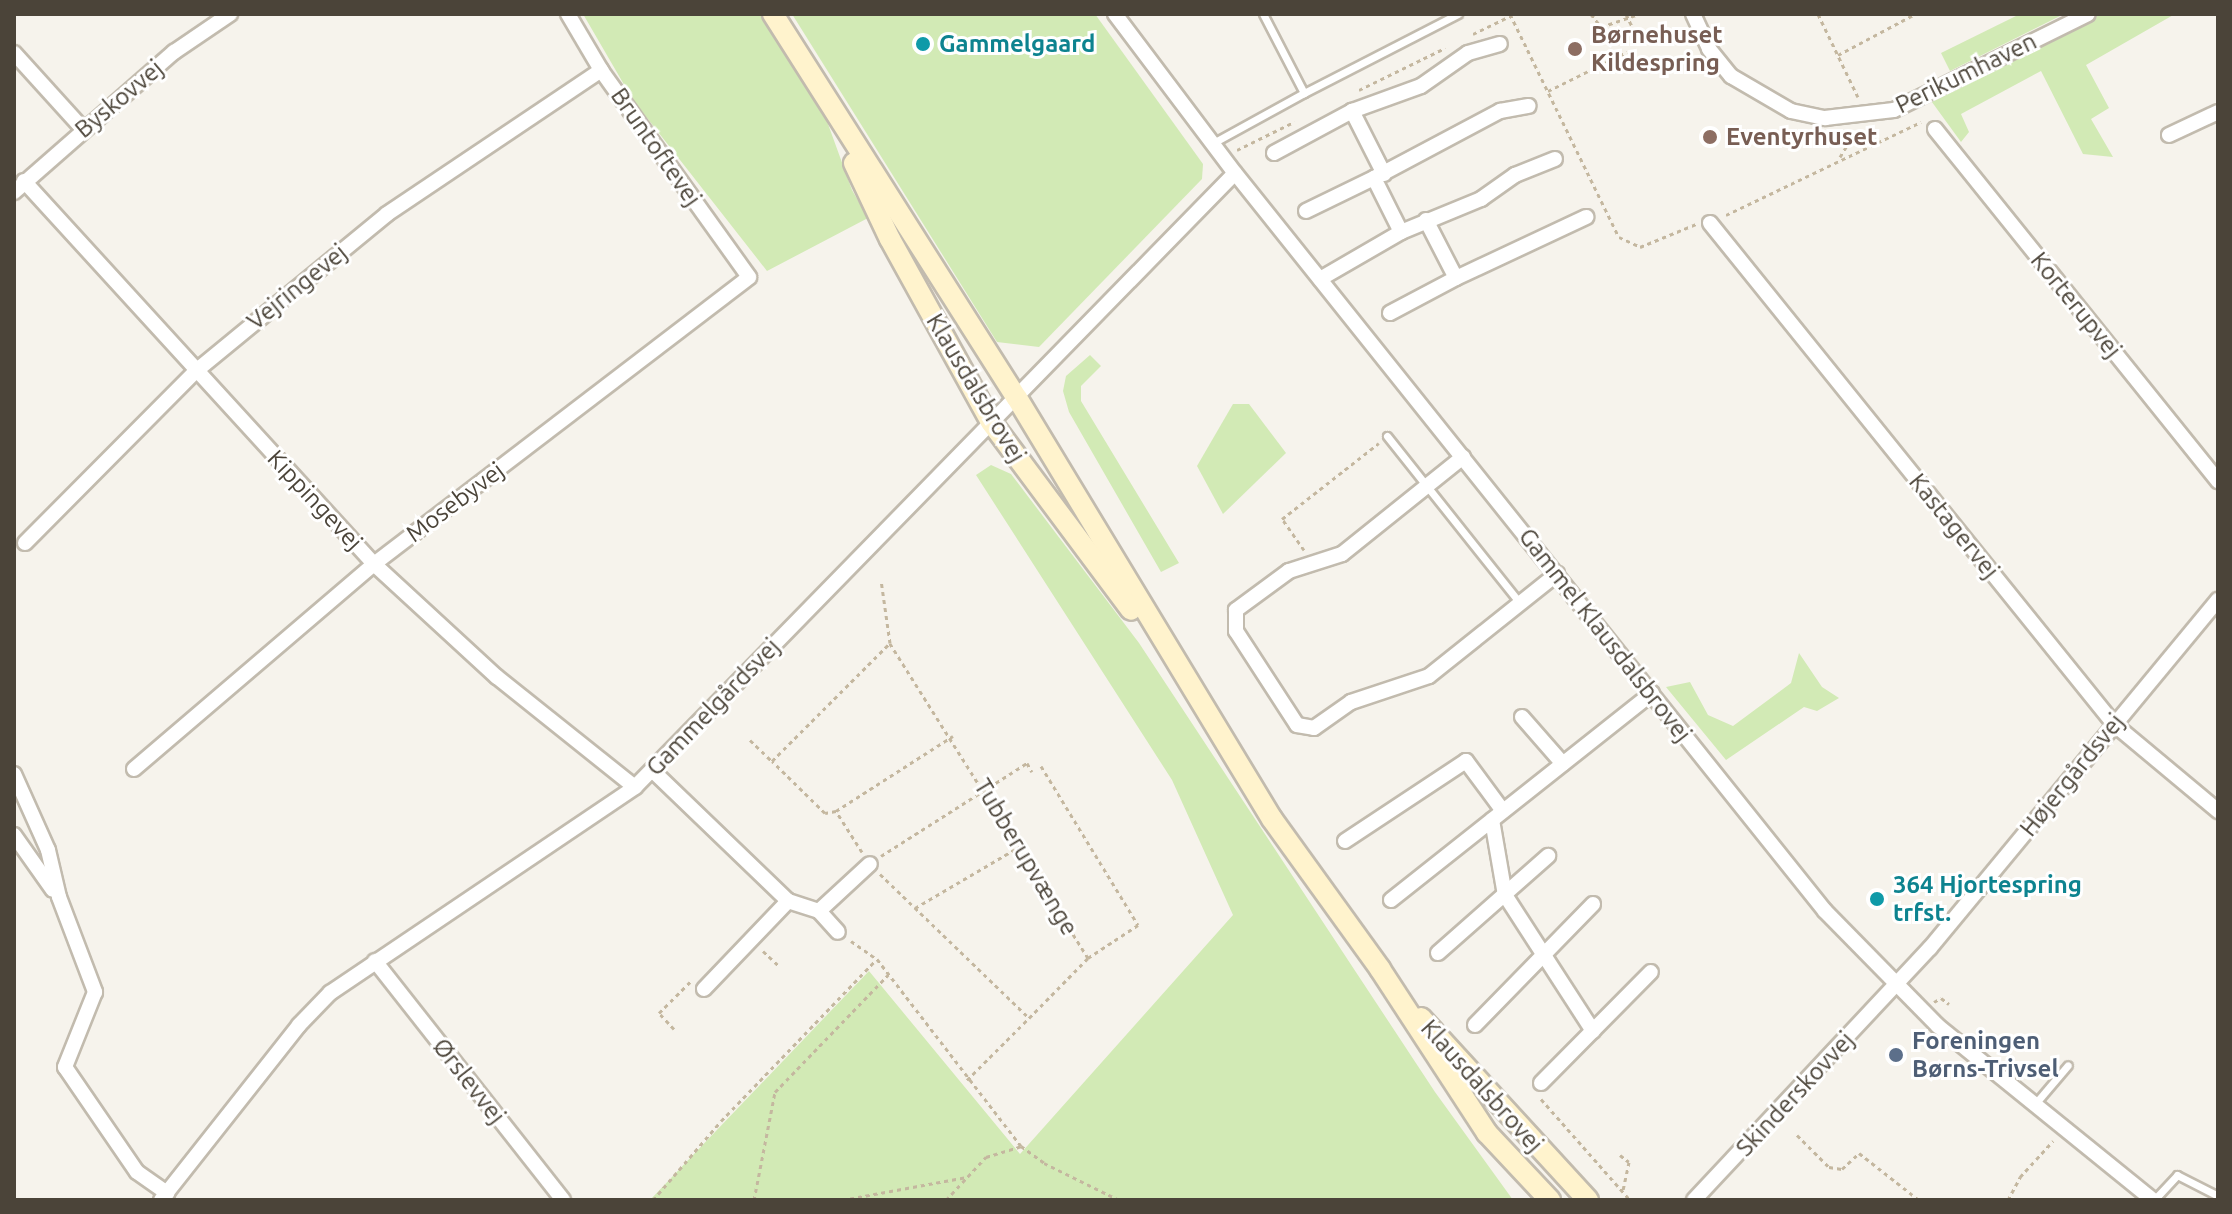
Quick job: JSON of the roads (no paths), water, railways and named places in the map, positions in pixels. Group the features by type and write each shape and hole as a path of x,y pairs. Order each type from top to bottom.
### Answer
{"street":[{"name":"Byskovvej","path":"19,186 83,129 230,14"},
{"name":"Bruntoftevej","path":"568,14 601,70 749,277"},
{"name":"Klausdalsbrovej","path":"773,14 1017,398 1168,653 1272,819 1380,969 1487,1133 1550,1200"},
{"name":"Gammel Klausdalsbrovej","path":"1115,14 1212,144 1825,911 1895,987 2063,1130 2153,1200"},
{"name":"Perikumhaven","path":"1693,14 1724,67 1758,96 1802,114 1863,118 1894,110 2088,14"},
{"path":"1274,153 1352,111 1421,86 1468,53 1500,44"},
{"path":"14,53 83,129"},
{"name":"Vejringevej","path":"25,543 196,371 387,214 601,70"},
{"name":"Klausdalsbrovej","path":"825,98 890,239 991,422 1096,568 1168,653"},
{"path":"1306,211 1500,111 1529,106"},
{"path":"1352,111 1401,232"},
{"path":"2169,135 2217,115"},
{"name":"Korterupvej","path":"1935,129 2218,481"},
{"path":"1320,279 1401,232 1481,199 1515,175 1555,159"},
{"name":"Gammelgårdsvej","path":"164,1197 299,1025 330,993 635,787 1235,173"},
{"name":"Kippingevej","path":"19,186 374,564 497,677 635,787"},
{"path":"1390,313 1456,278 1586,217"},
{"path":"1426,220 1456,278"},
{"name":"Kastagervej","path":"1710,223 2114,724 2218,811"},
{"name":"Mosebyvej","path":"134,769 374,564 749,277"},
{"path":"1463,457 1342,554 1289,571 1236,610 1233,621 1304,730 1351,702 1429,676 1557,574"},
{"name":"Højergårdsvej","path":"1895,987 2218,600"},
{"path":"1391,900 1652,693"},
{"path":"1522,717 1563,764"},
{"path":"1345,841 1466,761 1498,816 1505,895 1593,1031"},
{"path":"652,770 788,901 819,911 838,932"},
{"path":"14,774 48,850 59,897 95,992 65,1067 137,1172 164,1197"},
{"path":"14,835 59,897"},
{"path":"1438,953 1548,856"},
{"path":"819,911 870,864"},
{"path":"704,989 788,901"},
{"path":"1475,1025 1593,904"},
{"name":"Ørslevvej","path":"375,961 563,1200"},
{"name":"Klausdalsbrovej","path":"1380,969 1482,1090 1588,1200"},
{"path":"1541,1083 1651,972"},
{"name":"Skinderskovvej","path":"1694,1200 1895,987"}],"lane":[{"path":"1263,14 1304,93"},
{"path":"1212,144 1458,14"},
{"path":"1387,436 1520,603"},
{"path":"2034,1105 2068,1065"},
{"path":"2153,1200 2177,1175 2218,1196"}],"place":[{"name":"Gammelgaard","path":"923,44"},
{"name":"Børnehuset Kildespring","path":"1575,49"},
{"name":"Eventyrhuset","path":"1710,137"},
{"name":"364 Hjortespring trfst.","path":"1877,899"},
{"name":"Foreningen Børns-Trivsel","path":"1896,1055"}]}
